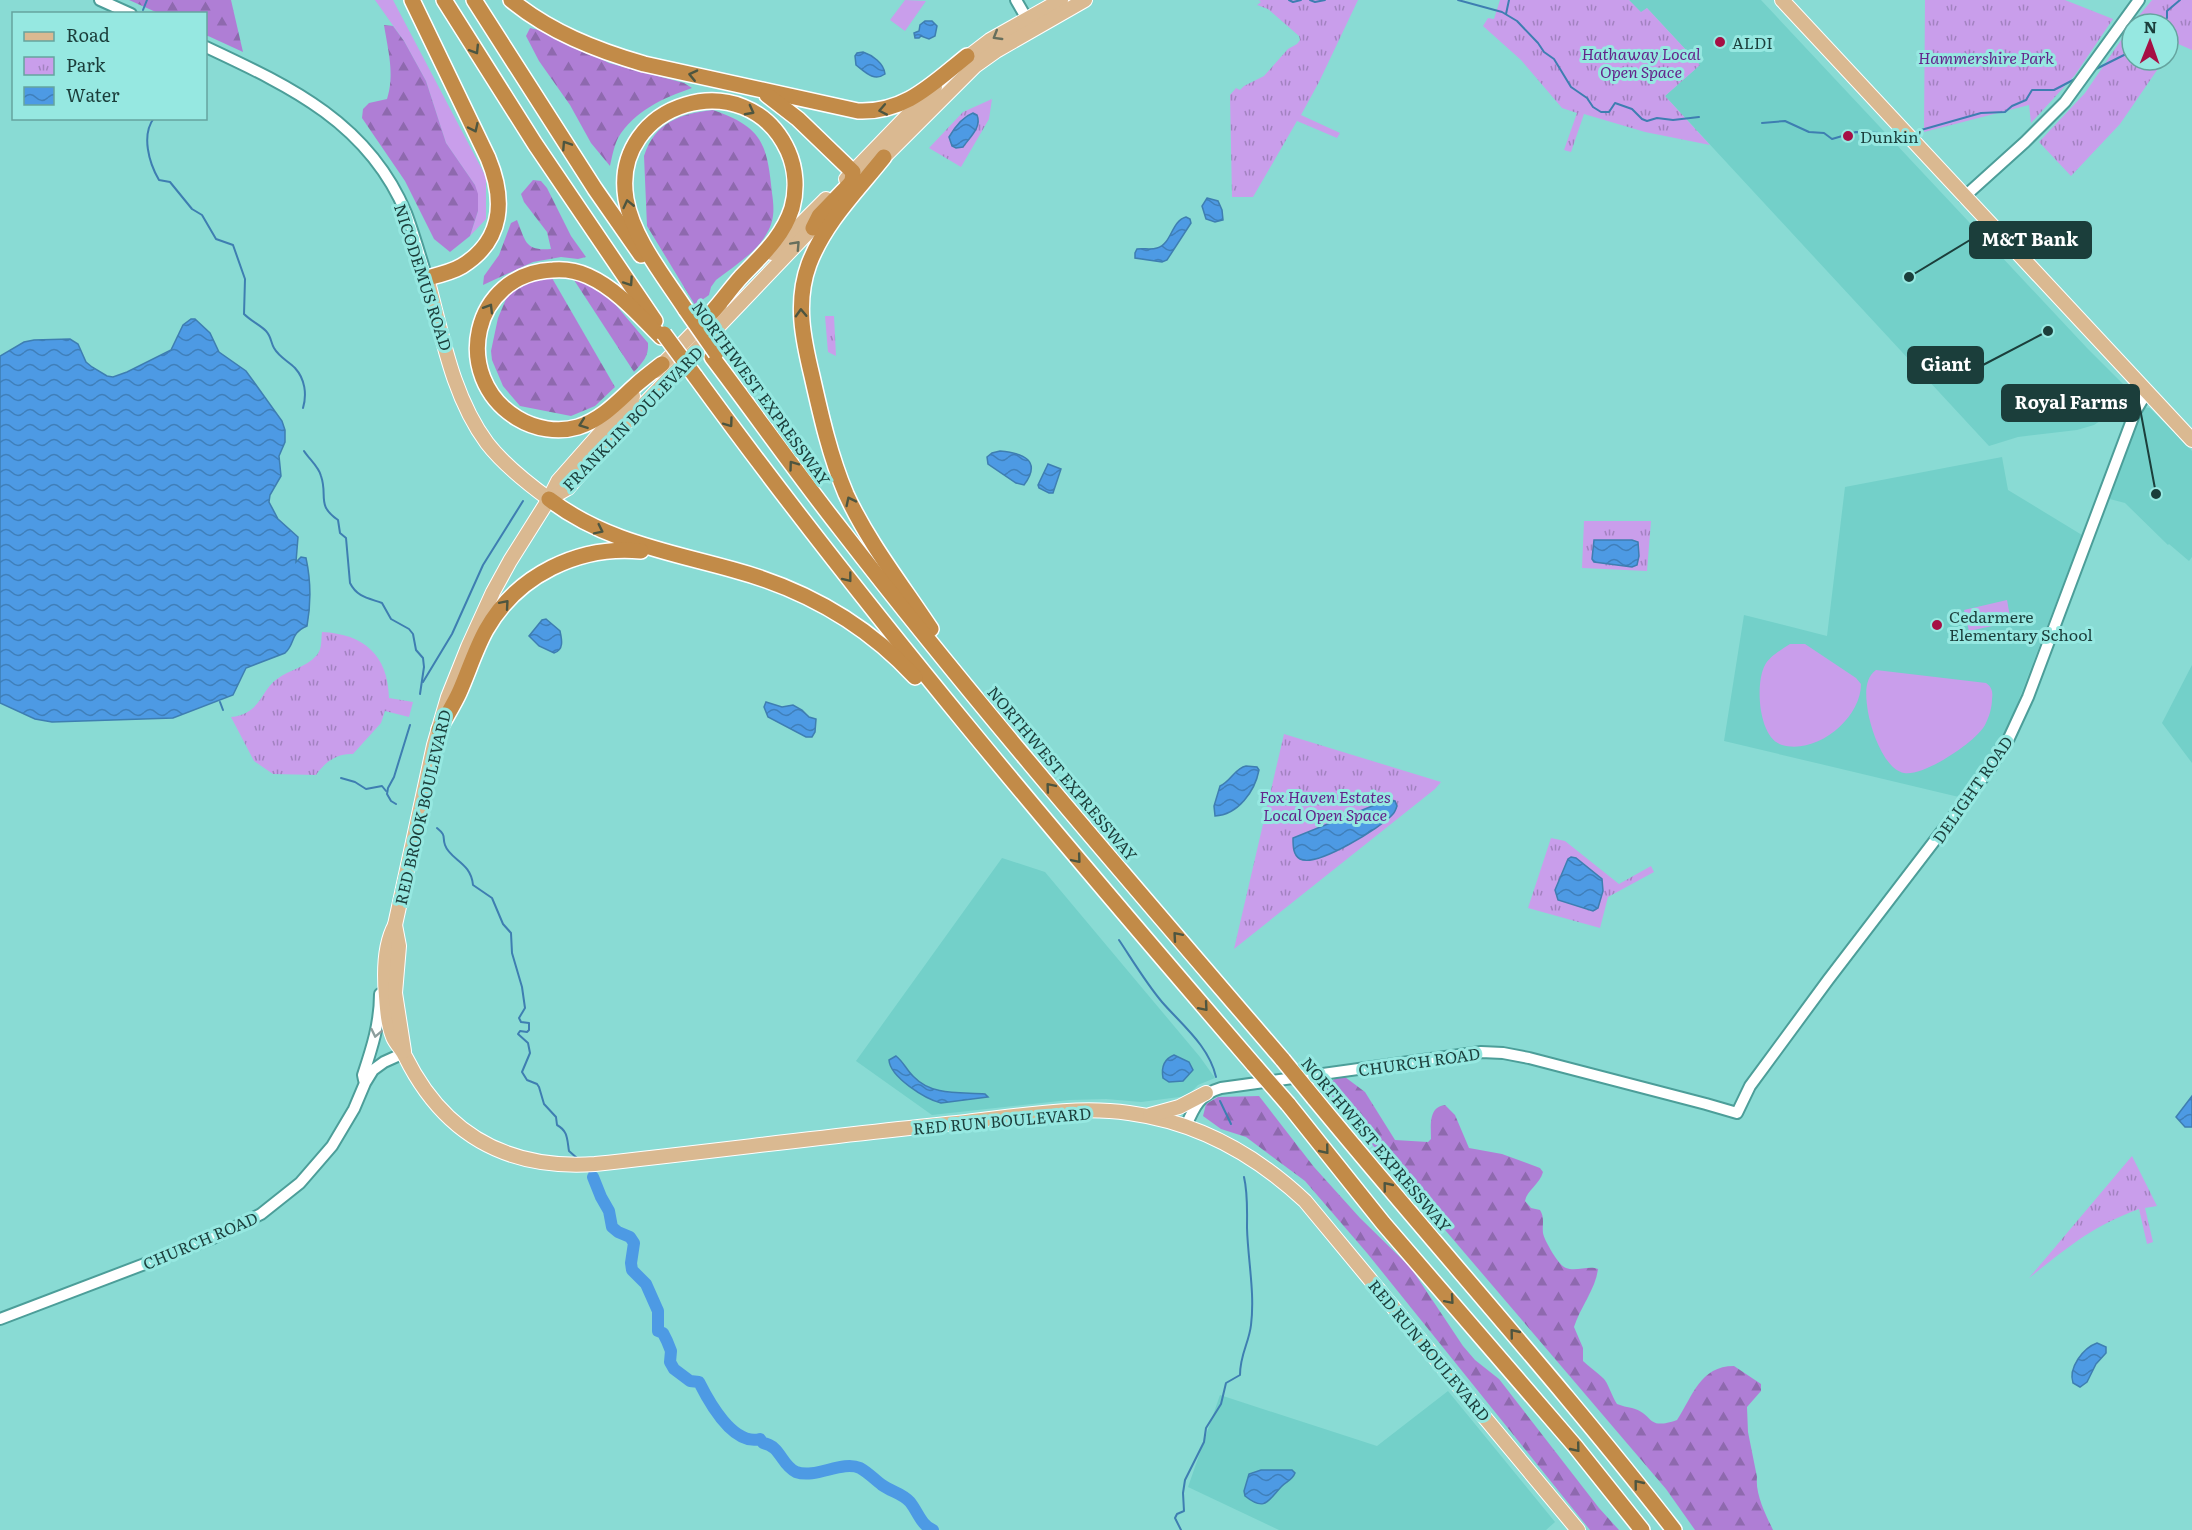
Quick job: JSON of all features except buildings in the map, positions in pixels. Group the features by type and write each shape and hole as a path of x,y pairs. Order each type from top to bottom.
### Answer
{"highway":[{"path":"412,0 488,158 499,194 495,224 487,243 479,253 461,267 427,278"},
{"path":"444,0 535,144 663,336 888,629 1059,837 1288,1104 1383,1223 1575,1446 1642,1530"},
{"name":"NORTHWEST EXPRESSWAY","path":"474,0 595,189 842,531 1025,757 1284,1060 1405,1208 1505,1322 1674,1530"},
{"path":"511,0 564,34 611,54 644,64 850,110 881,111 908,101 967,56"},
{"path":"756,89 798,119 852,172 852,181 819,216 813,228"},
{"path":"684,313 636,228 626,199 626,174 632,149 640,137 659,118 670,110 688,103 708,100 745,108 768,123 779,135 791,158 795,182 792,208 780,234 712,312"},
{"path":"884,157 829,226 815,250 806,275 801,302 802,327 818,404 837,471 859,520 935,635 1025,757"},
{"path":"662,364 608,412 576,428 553,429 529,424 508,412 498,403 484,382 477,350 481,322 497,296 515,280 526,274 548,270 578,272 598,281 628,304 663,336"},
{"path":"549,499 575,517 606,533 755,576 795,590 836,611 870,635 904,665 1059,837"},
{"path":"439,730 458,695 492,620 518,591 545,571 576,557 607,551 637,551 696,560"}],"main road":[{"name":"FRANKLIN BOULEVARD","path":"549,499 568,488 606,444 813,228 975,66 1061,0"},
{"name":"FRANKLIN BOULEVARD","path":"549,499 558,481 583,450 662,364 967,56 1030,24 1085,0"},
{"path":"1782,0 2192,440"},
{"name":"NICODEMUS ROAD","path":"427,278 458,389 475,425 510,466 549,499"},
{"name":"RED BROOK BOULEVARD","path":"392,929 439,730 457,672 493,592 549,499"},
{"name":"RED RUN BOULEVARD","path":"392,929 385,976 387,1007 394,1040 404,1053 426,1093 449,1118 468,1134 493,1148 522,1159 550,1164 595,1164 1058,1112 1110,1111 1145,1116 1186,1126 1246,1155 1274,1174 1305,1201 1578,1530"},
{"path":"1145,1116 1179,1107 1206,1093"}],"street":[{"path":"100,0 127,12"},
{"path":"1017,0 1030,24"},
{"path":"1964,197 2065,102 2139,0"},
{"name":"NICODEMUS ROAD","path":"207,47 299,93 347,128 377,162 398,196 427,278"},
{"name":"DELIGHT ROAD","path":"1737,1113 1750,1086 1965,803 2009,738 2032,687 2135,412 2147,392"},
{"path":"365,1083 363,1075 378,1024 382,964 392,929"},
{"name":"CHURCH ROAD","path":"1206,1093 1221,1088 1466,1053 1491,1052 1540,1060 1737,1113"},
{"name":"CHURCH ROAD","path":"0,1319 213,1238 261,1214 295,1188 322,1159 343,1131 365,1083 378,1066 404,1053"},
{"path":"1186,1126 1195,1106 1206,1093"}],"shaded area":[{"path":"1629,0 1761,0 2087,348 2133,394 2118,409 2094,425 2077,430 2018,437 1989,446 1665,96 1700,65 1647,8 1641,13"},
{"path":"2144,407 2150,408 2192,451 2192,557 2189,561 2168,545 2125,503 2106,498 2135,421"},
{"name":"Cedarmere Elementary School","path":"2002,457 2008,490 2082,535 2013,715 1997,748 1963,798 1724,741 1744,615 1827,636 1845,487"},
{"path":"2192,665 2192,763 2162,723"},
{"path":"1002,858 1045,872 1215,1078 1198,1085 1187,1096 1141,1102 1106,1099 1069,1100 932,1115 856,1061"},
{"path":"1448,1391 1555,1522 1546,1530 1279,1530 1188,1487 1220,1395 1377,1446"}],"green space":[{"path":"129,0 231,0 243,52 207,35 207,12 156,12"},
{"path":"375,0 393,0 486,177 486,219 470,236 478,211 475,185 446,143 426,81 404,41"},
{"path":"905,0 926,1 905,31 890,20"},
{"path":"1259,0 1358,0 1301,115 1340,133 1337,138 1297,121 1253,197 1232,197 1230,95 1236,88 1240,90 1264,76 1288,49 1300,40 1299,36 1268,9 1257,5 1261,2"},
{"name":"Hathaway Local Open Space","path":"1500,0 1629,0 1641,12 1647,8 1700,65 1665,96 1710,145 1645,132 1584,114 1571,152 1564,150 1577,113 1562,108 1521,60 1483,26 1488,18 1494,19"},
{"name":"Hammershire Park","path":"1925,0 2065,0 2113,19 2075,75 2031,123 2029,105 1924,132"},
{"path":"2152,0 2192,0 2192,50 2180,45 2180,12 2142,12"},
{"path":"384,25 393,26 404,41 426,81 446,143 475,185 478,194 478,211 470,236 450,252 434,239 405,181 362,118 363,109 369,103 387,99 390,62"},
{"path":"530,28 548,32 609,63 684,83 692,88 660,101 632,120 618,138 610,166 591,143 570,105 539,61 526,36"},
{"name":"Hammershire Park","path":"2120,42 2120,72 2156,72 2120,124 2071,176 2039,142 2085,93"},
{"path":"992,99 989,119 961,167 929,148 963,112"},
{"path":"713,110 742,123 759,139 768,161 773,213 770,228 757,247 716,280 709,295 695,305 647,226 644,156 655,135 670,122 690,114"},
{"path":"533,180 541,181 547,188 571,236 586,257 578,259 561,257 533,262 483,285 484,276 499,255 511,223 517,220 531,247 551,249 547,232 524,202 521,194"},
{"path":"552,278 615,387 595,406 571,416 520,406 503,386 492,360 491,351 498,318 509,292 523,282"},
{"path":"574,280 596,287 609,297 648,343 643,362 634,372"},
{"path":"825,316 834,316 836,356 828,352"},
{"path":"1584,521 1651,521 1647,571 1582,568"},
{"path":"2007,600 2011,622 1969,631 1964,610"},
{"path":"322,632 350,637 371,650 384,670 389,698 413,702 409,717 385,711 381,723 353,754 332,759 316,775 273,774 254,761 231,717 241,715 254,707 277,679 312,660 320,650"},
{"path":"1790,644 1805,644 1856,678 1861,684 1859,697 1845,721 1822,739 1809,745 1795,747 1782,745 1768,732 1763,721 1760,696 1760,684 1765,665"},
{"path":"1876,670 1986,683 1991,688 1992,696 1990,712 1985,725 1960,749 1936,764 1913,773 1897,770 1890,764 1880,748 1870,720 1866,690 1869,679"},
{"name":"Fox Haven Estates Local Open Space","path":"1284,734 1441,782 1234,949"},
{"path":"1551,838 1565,841 1619,884 1651,866 1654,872 1608,897 1600,928 1528,908"},
{"path":"1345,1077 1365,1092 1395,1140 1428,1142 1431,1139 1433,1113 1445,1105 1455,1115 1469,1148 1502,1154 1540,1168 1543,1172 1525,1201 1531,1208 1540,1210 1542,1213 1544,1236 1552,1252 1563,1266 1570,1269 1598,1269 1574,1327 1583,1348 1583,1361 1605,1380 1617,1404 1639,1411 1660,1424 1677,1420 1699,1384 1713,1371 1722,1367 1734,1366 1761,1384 1761,1391 1747,1407 1748,1432 1759,1497 1773,1530 1695,1530 1666,1489 1324,1088 1336,1078"},
{"path":"1259,1096 1314,1167 1360,1218 1411,1268 1463,1346 1475,1360 1499,1379 1599,1508 1619,1530 1590,1530 1367,1253 1305,1181 1246,1137 1221,1129 1203,1116 1206,1104 1218,1097"},
{"path":"2132,1156 2157,1206 2145,1208 2153,1242 2147,1244 2139,1209 2094,1230 2029,1278"}],"water":[{"path":"925,21 932,21 937,26 935,36 929,39 921,36 915,38 914,33 919,31 920,25"},
{"path":"863,52 877,60 885,74 873,77 856,65 855,56"},
{"path":"973,113 978,119 975,132 963,147 952,146 949,137 951,133 962,120"},
{"path":"1207,198 1218,201 1223,220 1215,222 1206,219 1202,206"},
{"path":"1186,217 1191,223 1167,260 1162,262 1135,258 1137,249 1155,249 1162,246 1177,223"},
{"path":"195,319 210,333 219,352 246,371 282,421 285,442 279,456 281,476 270,495 269,502 278,519 298,537 296,562 301,557 306,558 310,592 307,626 295,635 291,646 285,653 246,668 233,695 173,718 52,722 35,719 0,703 0,356 24,342 70,339 78,344 86,362 107,376 113,377 171,350 183,325"},
{"path":"1000,451 1023,456 1031,464 1029,477 1024,485 1016,483 988,464 987,457"},
{"path":"1048,464 1061,469 1053,493 1039,488 1038,485"},
{"path":"1594,540 1638,542 1637,565 1632,567 1594,562 1592,559"},
{"path":"546,619 560,631 561,647 554,653 539,646 529,636 542,620"},
{"path":"766,702 782,707 793,705 809,717 816,719 815,732 812,737 806,737 768,717 764,707"},
{"path":"1246,766 1257,767 1259,770 1254,786 1238,807 1223,815 1215,816 1214,806 1220,786 1239,769"},
{"path":"1387,800 1395,801 1397,806 1394,812 1387,820 1363,836 1320,858 1300,859 1296,855 1293,838"},
{"path":"1576,858 1602,879 1603,891 1598,908 1593,911 1558,900 1555,890 1568,859"},
{"path":"1174,1055 1189,1062 1193,1070 1183,1081 1169,1082 1163,1078 1164,1064"},
{"path":"896,1056 914,1077 929,1087 947,1092 985,1094 988,1097 941,1103 934,1101 909,1086 895,1073 889,1060"},
{"path":"2192,1096 2192,1127 2185,1127 2176,1117"},
{"path":"2097,1343 2106,1347 2106,1353 2096,1364 2087,1382 2080,1387 2073,1383 2075,1365 2087,1349"},
{"path":"1261,1470 1292,1470 1295,1473 1266,1503 1262,1504 1245,1496 1244,1491 1249,1474"}],"waterway":[{"path":"143,10 147,0"},
{"path":"1289,0 1293,2 1301,0"},
{"path":"1310,0 1315,2 1325,0"},
{"path":"1458,0 1502,12 1517,21 1544,52 1554,59 1571,87 1601,112 1609,112 1615,103 1632,109 1647,121 1657,118 1673,120 1699,117"},
{"path":"1506,14 1509,0"},
{"path":"2167,12 2180,0"},
{"path":"2094,70 2120,57"},
{"path":"1921,130 1981,113 2005,112 2026,100 2032,90 2054,90 2075,79"},
{"path":"153,120 147,141 155,173 159,180 170,182 192,209 202,215 216,239 233,245 245,279 244,314 266,331 276,351 298,372 304,387 303,408"},
{"path":"1762,123 1785,121 1809,132 1824,133 1832,139 1856,132 1890,136"},
{"path":"304,451 320,473 327,510 338,520 340,533 346,538 350,583 360,594 382,603 391,619 409,629 413,634 416,650 423,658 420,694"},
{"path":"423,682 452,634 483,565 523,501"},
{"path":"220,702 223,710"},
{"path":"396,804 387,794 388,788 394,777 410,725"},
{"path":"341,778 355,782 366,789 382,786 386,791"},
{"path":"437,828 443,835 448,850 465,866 473,885 492,898 503,924 511,933 512,953 522,987 525,1008 519,1018 521,1022 529,1023 529,1030 520,1031 518,1034 528,1043 530,1053 522,1072 527,1080 539,1087 544,1104 556,1117 557,1125 565,1133 569,1151 578,1159"},
{"path":"1119,940 1156,995 1194,1036 1207,1055 1216,1077"},
{"path":"1220,1101 1231,1124"},
{"path":"588,1170 593,1177"},
{"path":"593,1177 609,1211 612,1227 630,1237 634,1243 632,1270 646,1284 658,1311 658,1331 663,1333 671,1351 670,1362 674,1369 690,1381 699,1382 723,1421 740,1436 760,1439 774,1448 787,1465 796,1472 804,1474 845,1466 860,1468 882,1485 907,1499 923,1522 933,1530"},
{"path":"1181,1530 1175,1518 1177,1514 1184,1511 1185,1480 1204,1442 1206,1428 1221,1404 1226,1383 1240,1375 1241,1361 1250,1331 1252,1289 1244,1177"}],"place":[{"name":"ALDI","path":"1720,42"},
{"name":"Dunkin'","path":"1848,136"},
{"name":"M&T Bank","path":"1909,277"},
{"name":"Giant","path":"2048,331"},
{"name":"Royal Farms","path":"2156,494"},
{"name":"Cedarmere Elementary School","path":"1937,625"}]}
